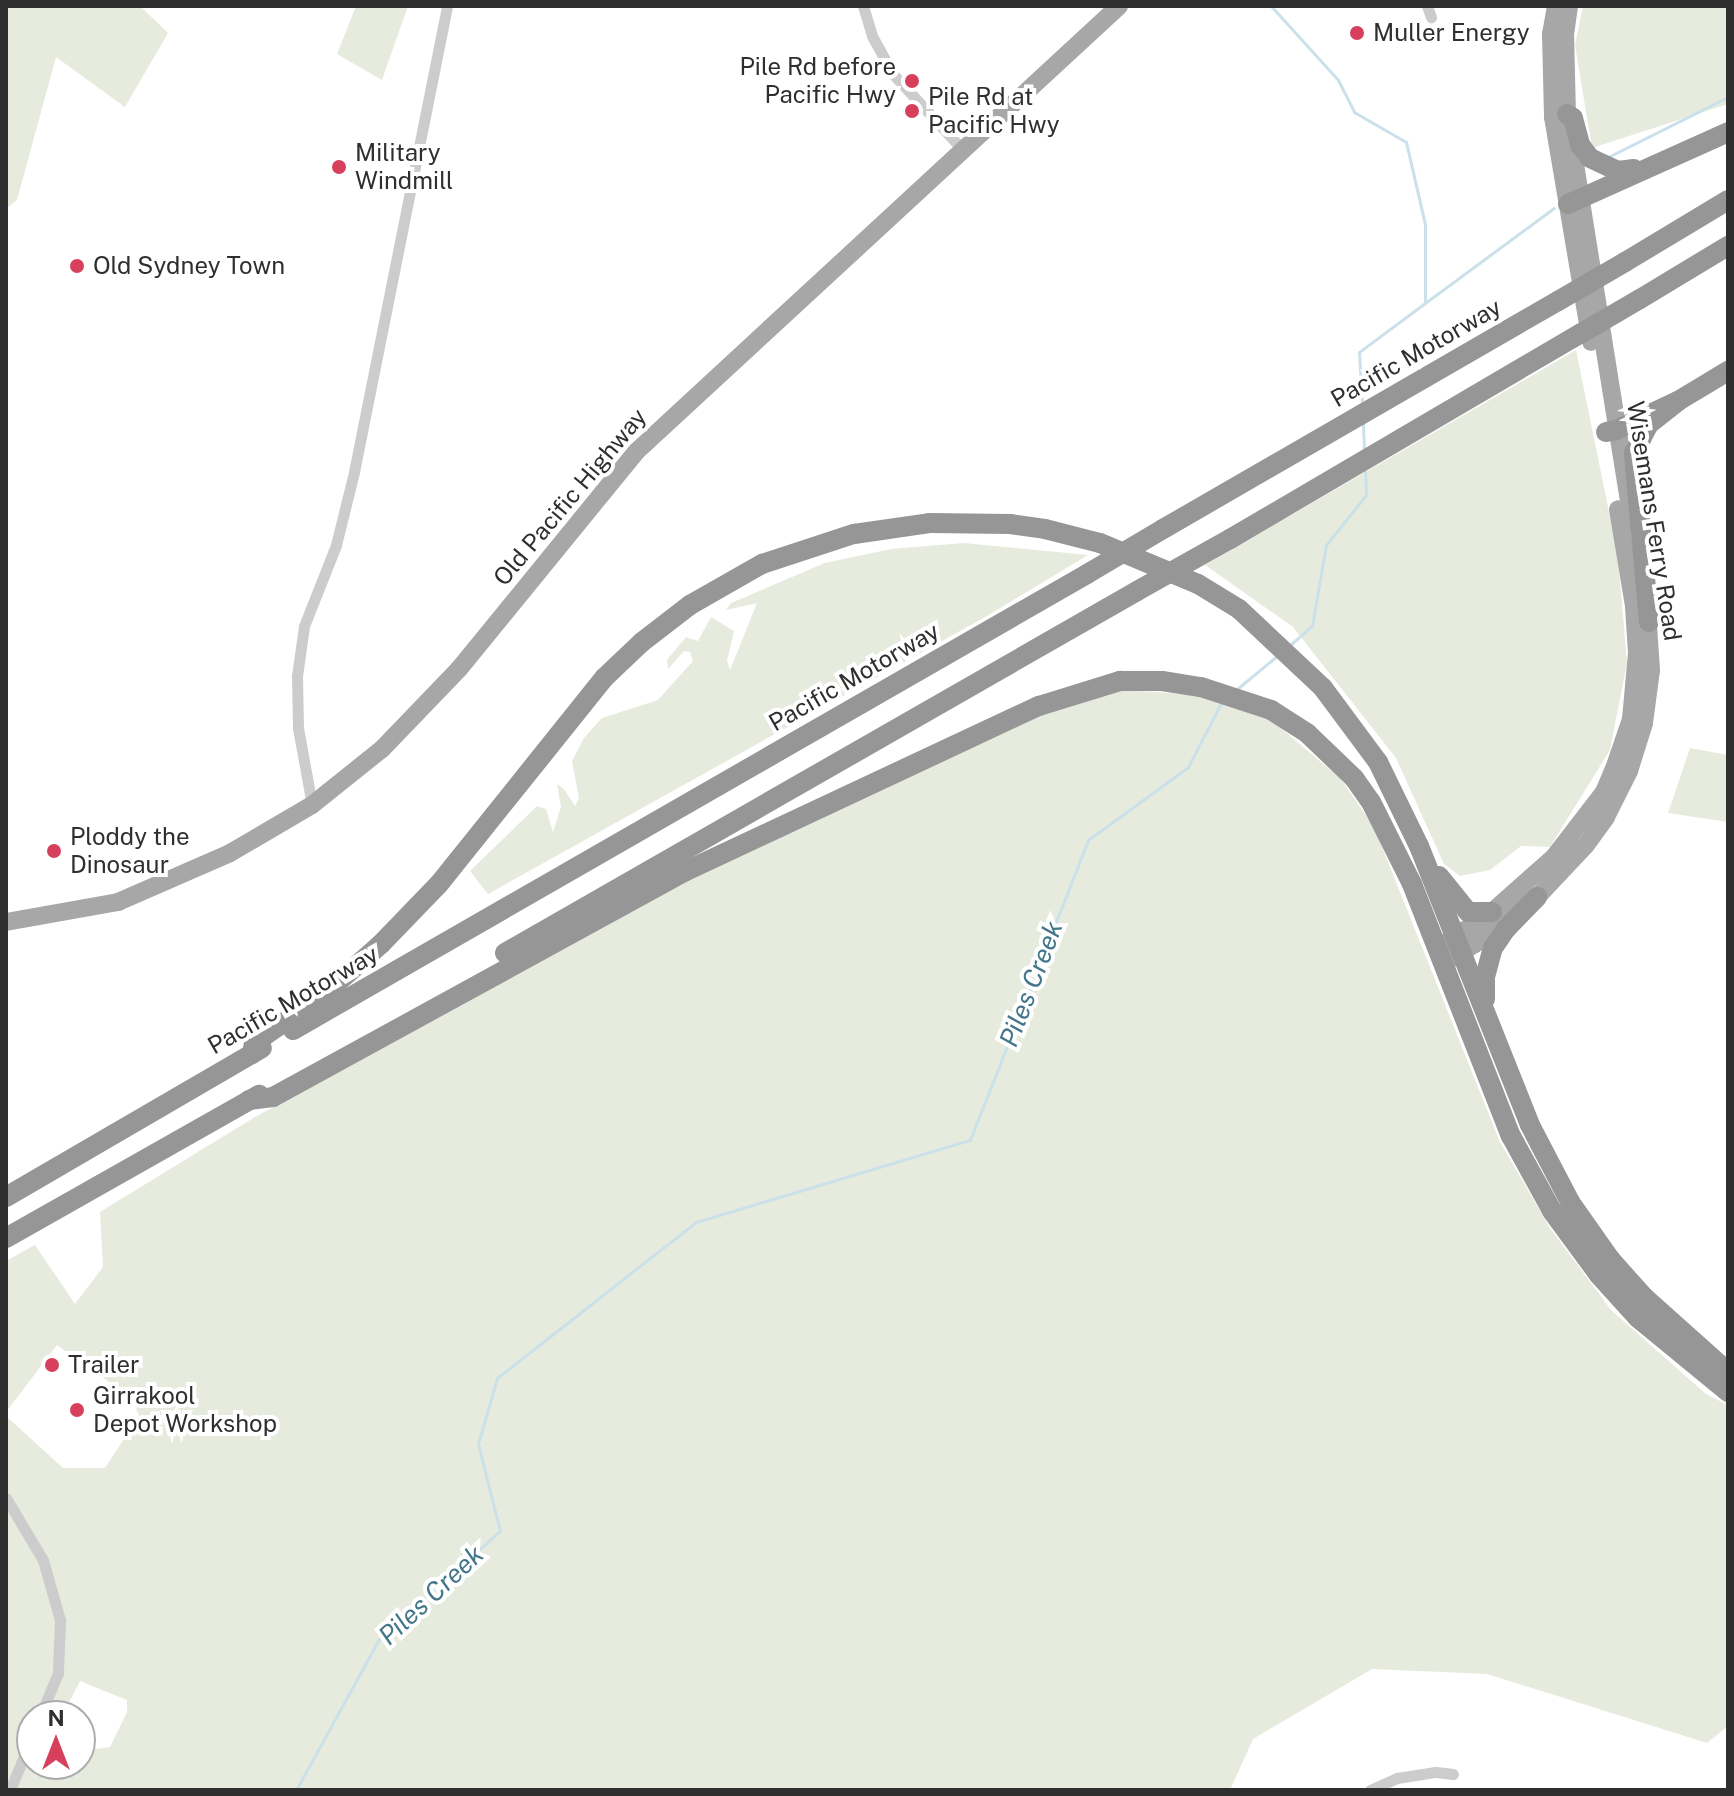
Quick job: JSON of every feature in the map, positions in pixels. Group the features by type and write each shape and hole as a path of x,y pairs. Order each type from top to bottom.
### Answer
{"highway":[{"path":"1567,114 1573,118 1584,152 1605,168 1629,171 1663,157 1666,159"},
{"path":"1575,201 1728,132"},
{"name":"Pacific Motorway","path":"6,1197 1412,386 1728,200"},
{"path":"6,1238 1230,539 1728,246"},
{"path":"1611,431 1678,401 1728,371"},
{"path":"1649,622 1634,453 1649,424 1678,401"},
{"path":"252,1054 254,1043 322,996 381,944 439,884 604,678 681,611 762,564 854,534 901,525 969,522 1045,529 1100,543 1198,584 1239,609 1300,662 1378,762 1419,846 1545,1157 1589,1230 1644,1297 1728,1372"},
{"path":"249,1100 273,1097 684,872 1039,706 1120,681 1162,681 1201,687 1271,710 1323,747 1371,802 1412,884 1511,1136 1552,1211 1599,1275 1638,1318 1728,1392"},
{"path":"1419,846 1468,912 1492,912"},
{"path":"1489,1023 1484,990 1493,948 1506,929 1537,897"}],"main road":[{"name":"Old Pacific Highway","path":"6,922 118,902 230,853 312,805 382,749 423,709 637,451 1119,6"},
{"name":"Wisemans Ferry Road","path":"1459,946 1554,857 1604,792 1631,719 1636,686 1637,630 1611,431 1575,201 1550,77 1551,34 1556,6"},
{"name":"Wisemans Ferry Road","path":"1569,6 1565,33 1567,114 1575,201"},
{"name":"Wisemans Ferry Road","path":"1439,955 1459,946 1516,906 1537,897 1597,832 1629,771 1644,723 1650,686 1649,622 1611,431"}],"street":[{"path":"312,805 298,728 297,676 304,626 336,545 354,472 447,6"},
{"path":"863,6 872,36 893,74 963,150"},
{"path":"6,1498 43,1560 60,1620 58,1673 47,1700"},
{"path":"1370,1790 1397,1778 1436,1772 1453,1774"}],"shaded area":[{"path":"6,6 140,6 168,33 125,107 56,57 17,200 6,209"},
{"path":"356,6 408,6 382,80 337,54"},
{"path":"1583,6 1728,6 1728,104 1592,148 1575,45"},
{"path":"1576,350 1618,556 1627,663 1610,750 1550,847 1521,846 1490,870 1460,876 1444,864 1396,758 1293,627 1205,565"},
{"path":"964,543 1088,555 987,616 488,894 470,871 537,806 546,809 553,832 561,807 557,784 575,806 579,798 572,761 584,738 602,718 658,700 693,661 690,652 684,651 668,669 667,660 686,637 698,641 711,617 734,631 727,661 730,670 757,603 726,610 731,603 825,563 891,549"},
{"path":"1122,690 1200,695 1269,718 1341,779 1374,827 1500,1142 1550,1228 1611,1310 1706,1394 1728,1405 1728,1726 1707,1743 1487,1674 1372,1669 1253,1739 1230,1790 6,1790 6,1416 63,1468 105,1468 139,1416 132,1398 57,1345 6,1412 6,1261 35,1245 75,1304 103,1267 100,1212 255,1117 717,864 1039,713"},
{"path":"1690,748 1728,755 1728,822 1668,813"}],"waterway":[{"name":"Piles Creek","path":"1271,6 1338,80 1354,112 1406,142 1425,224 1425,303 1359,352 1362,403"},
{"path":"1610,156 1728,97"},
{"path":"1425,303 1554,208"},
{"name":"Piles Creek","path":"1363,423 1364,451"},
{"name":"Piles Creek","path":"1290,645 1312,626 1326,545 1366,495 1365,471"},
{"name":"Piles Creek","path":"1237,689 1278,655"},
{"name":"Piles Creek","path":"296,1790 379,1639 500,1531 478,1444 497,1378 696,1222 970,1140 1088,840 1188,767 1222,701"}],"place":[{"name":"Muller Energy","path":"1357,33"},
{"name":"Pile Rd before Pacific Hwy","path":"912,81"},
{"name":"Pile Rd at Pacific Hwy","path":"912,111"},
{"name":"Military Windmill","path":"339,167"},
{"name":"Old Sydney Town","path":"77,266"},
{"name":"Ploddy the Dinosaur","path":"54,851"},
{"name":"Trailer","path":"52,1365"},
{"name":"Girrakool Depot Workshop","path":"77,1410"}]}
